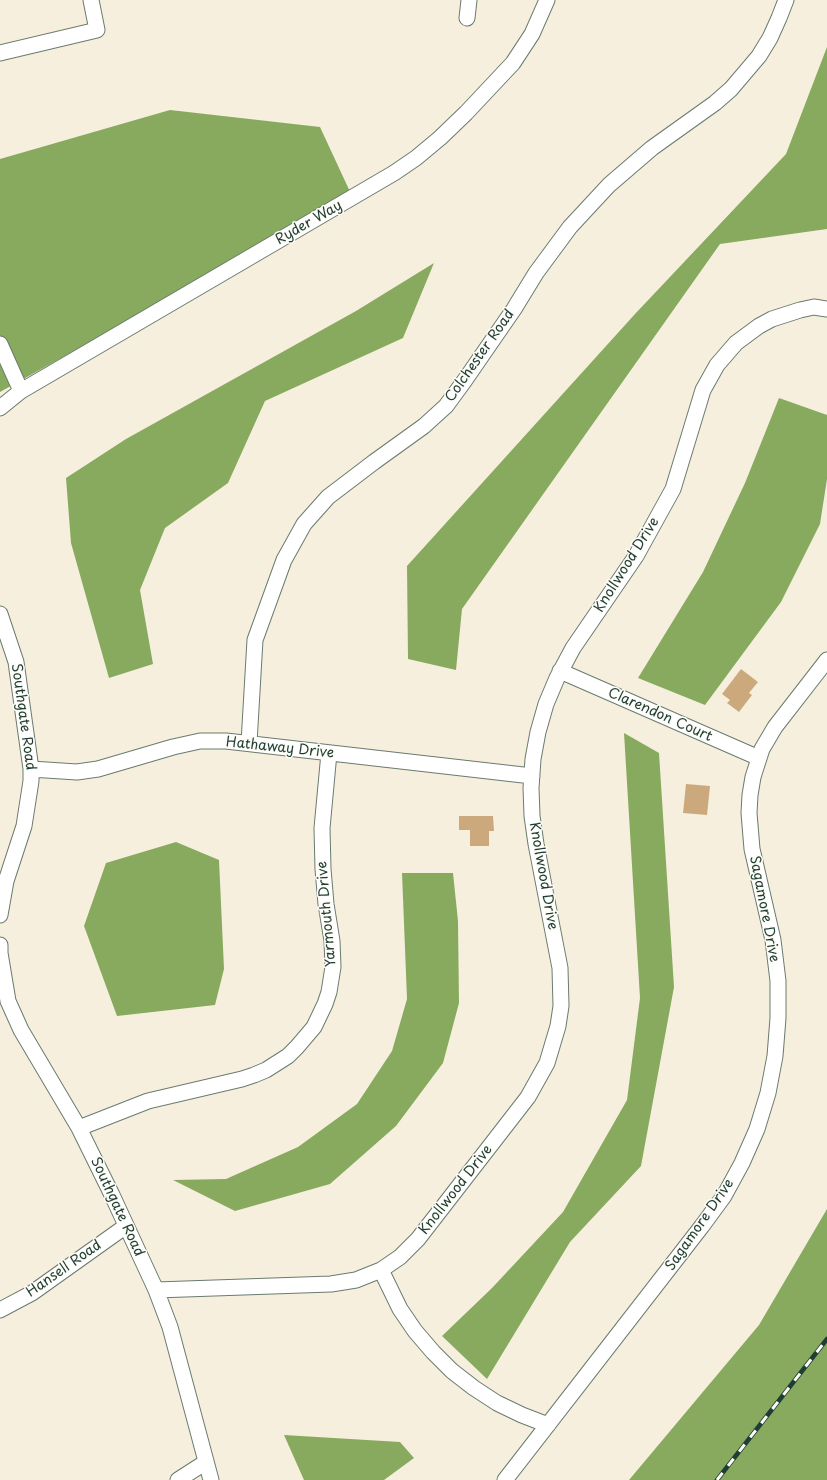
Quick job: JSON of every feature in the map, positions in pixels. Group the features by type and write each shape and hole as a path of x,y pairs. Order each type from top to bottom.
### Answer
{"street":[{"path":"0,54 97,30 91,0"},
{"path":"467,18 469,0"},
{"name":"Ryder Way","path":"21,391 394,173 416,158 466,113 513,63 532,34 547,0"},
{"name":"Colchester Road","path":"249,744 255,640 284,560 304,524 328,497 424,426 446,406 514,309 536,273 570,227 609,185 652,148 715,103 731,89 759,56 776,25 786,0"},
{"name":"Knollwood Drive","path":"156,1290 331,1284 356,1280 381,1270 400,1257 418,1239 528,1097 547,1063 553,1044 561,1006 560,968 532,816 533,759 538,732 546,704 560,671 573,648 636,556 673,489 703,390 717,365 736,343 759,326 772,319 814,307 827,309"},
{"path":"0,344 21,391 0,408"},
{"name":"Southgate Road","path":"0,614 16,662 31,769 31,781 24,826 6,881 0,915"},
{"name":"Sagamore Drive","path":"505,1480 724,1196 742,1163 757,1129 768,1093 775,1056 778,1018 778,981 773,940 752,849 749,813 750,795 753,777 762,749 775,728 827,660"},
{"name":"Clarendon Court","path":"560,671 759,758"},
{"name":"Hathaway Drive","path":"31,769 77,772 98,769 200,741 226,741 532,776"},
{"name":"Yarmouth Drive","path":"78,1128 148,1101 242,1079 266,1070 288,1056 314,1027 329,992 333,966 332,941 326,904 323,869 322,828 329,753"},
{"name":"Southgate Road","path":"0,945 4,1002 78,1128 156,1290 170,1327 211,1480"},
{"name":"Hansell Road","path":"0,1310 32,1293 126,1226"},
{"path":"381,1270 400,1309 415,1332 452,1371 497,1403 548,1425"},
{"path":"178,1480 206,1462"}],"green space":[{"path":"827,47 827,229 720,244 462,609 456,670 408,659 407,566 635,314 786,154"},
{"path":"170,110 320,127 352,196 0,392 0,159"},
{"path":"434,263 403,338 265,401 228,483 165,528 140,590 153,664 109,678 71,543 66,478 126,439 356,311"},
{"path":"779,398 827,415 827,479 820,524 781,602 705,705 638,678 703,572 745,483"},
{"path":"624,733 659,753 674,987 641,1166 570,1242 487,1379 442,1336 492,1288 563,1212 627,1100 640,998"},
{"path":"176,842 219,860 224,969 215,1005 117,1016 84,926 106,863"},
{"path":"402,873 453,873 458,921 459,1003 443,1063 396,1126 330,1184 235,1211 173,1180 226,1179 298,1147 357,1104 392,1051 407,999"},
{"path":"827,1209 827,1480 629,1480 759,1325"},
{"path":"284,1435 400,1442 414,1458 384,1480 304,1480"}],"building":[{"path":"741,669 758,682 749,693 752,695 739,712 727,703 730,700 722,694"},
{"path":"686,784 710,786 707,815 683,813"},
{"path":"459,816 493,816 494,831 489,831 489,846 470,846 470,830 459,830"}],"railway":[{"path":"717,1480 827,1339"}]}
